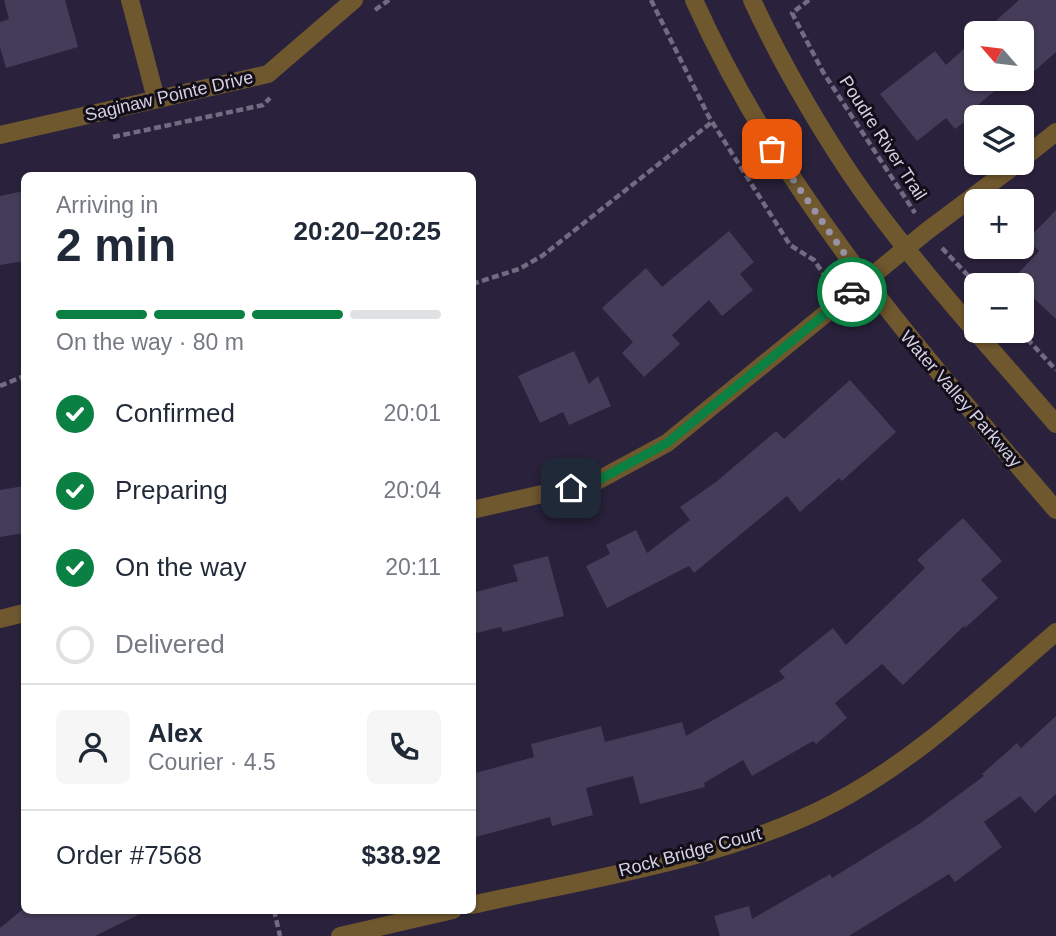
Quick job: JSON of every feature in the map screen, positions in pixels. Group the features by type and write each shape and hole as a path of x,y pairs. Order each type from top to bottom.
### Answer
{"street":[{"path":"130,0 156,100"},
{"name":"Saginaw Pointe Drive","path":"0,135 268,74 354,0"},
{"name":"Water Valley Parkway","path":"694,0 715,45 772,149 864,282 1056,510"},
{"path":"752,0 815,114 869,200 906,248 1056,424"},
{"path":"1034,149 1056,132"},
{"path":"476,509 595,482 645,457 667,443 927,231 1002,175"},
{"path":"0,619 21,614"},
{"name":"Rock Bridge Court","path":"476,904 723,848 833,804 920,749 1056,632"},
{"path":"340,936 436,914"}],"path":[{"path":"651,0 712,122 790,245 814,260 842,300"},
{"name":"Poudre River Trail","path":"809,0 792,13 823,72 927,231 966,273"},
{"path":"476,283 519,269 541,256 712,122"},
{"path":"1031,343 1056,370"},
{"path":"0,386 21,377"},
{"path":"275,914 280,936"}],"building":[{"path":"4,0 65,0 78,47 6,68 0,47 0,22 9,19"},
{"path":"1019,0 1056,0 1056,52 1034,71 1034,21 995,21"},
{"path":"964,49 964,91 995,91 978,105 964,105 964,122 955,129 946,118 917,141 880,94 935,51 946,65"},
{"path":"21,192 21,262 0,265 0,196"},
{"path":"1056,210 1056,319 1034,299 1034,273 1019,273 1039,251 1034,246 1034,233"},
{"path":"729,231 754,262 740,274 753,290 722,316 709,300 672,335 680,344 644,377 622,353 633,342 602,308 646,268 662,287"},
{"path":"574,351 589,384 598,376 611,406 569,425 563,412 540,423 518,376"},
{"path":"850,380 896,432 842,481 839,478 800,512 787,496 694,573 689,566 607,608 586,566 610,554 606,545 636,530 647,553 690,520 680,507 716,482 776,431 784,439"},
{"path":"21,486 21,534 0,537 0,490"},
{"path":"963,518 1002,561 981,580 998,598 965,628 964,626 903,685 882,664 835,703 847,718 816,744 813,741 752,776 743,760 704,783 705,787 640,804 633,776 586,788 593,815 552,826 550,817 476,837 476,773 534,757 531,744 601,726 605,742 682,722 686,736 785,678 779,671 833,628 846,645 925,568 917,560"},
{"path":"548,556 564,616 503,632 501,627 476,633 476,592 518,581 513,565"},
{"path":"1056,716 1056,794 1035,813 1020,796 984,822 1002,847 955,882 949,874 849,936 720,936 714,916 749,906 752,919 830,874 832,878 919,824 984,776 982,774 1017,743 1021,748"},
{"path":"21,911 21,914 140,914 95,936 0,936 0,928"}],"way so far":[{"path":"772,149 864,282 852,292"}],"route":[{"path":"571,488 595,482 667,443 852,292"}]}
